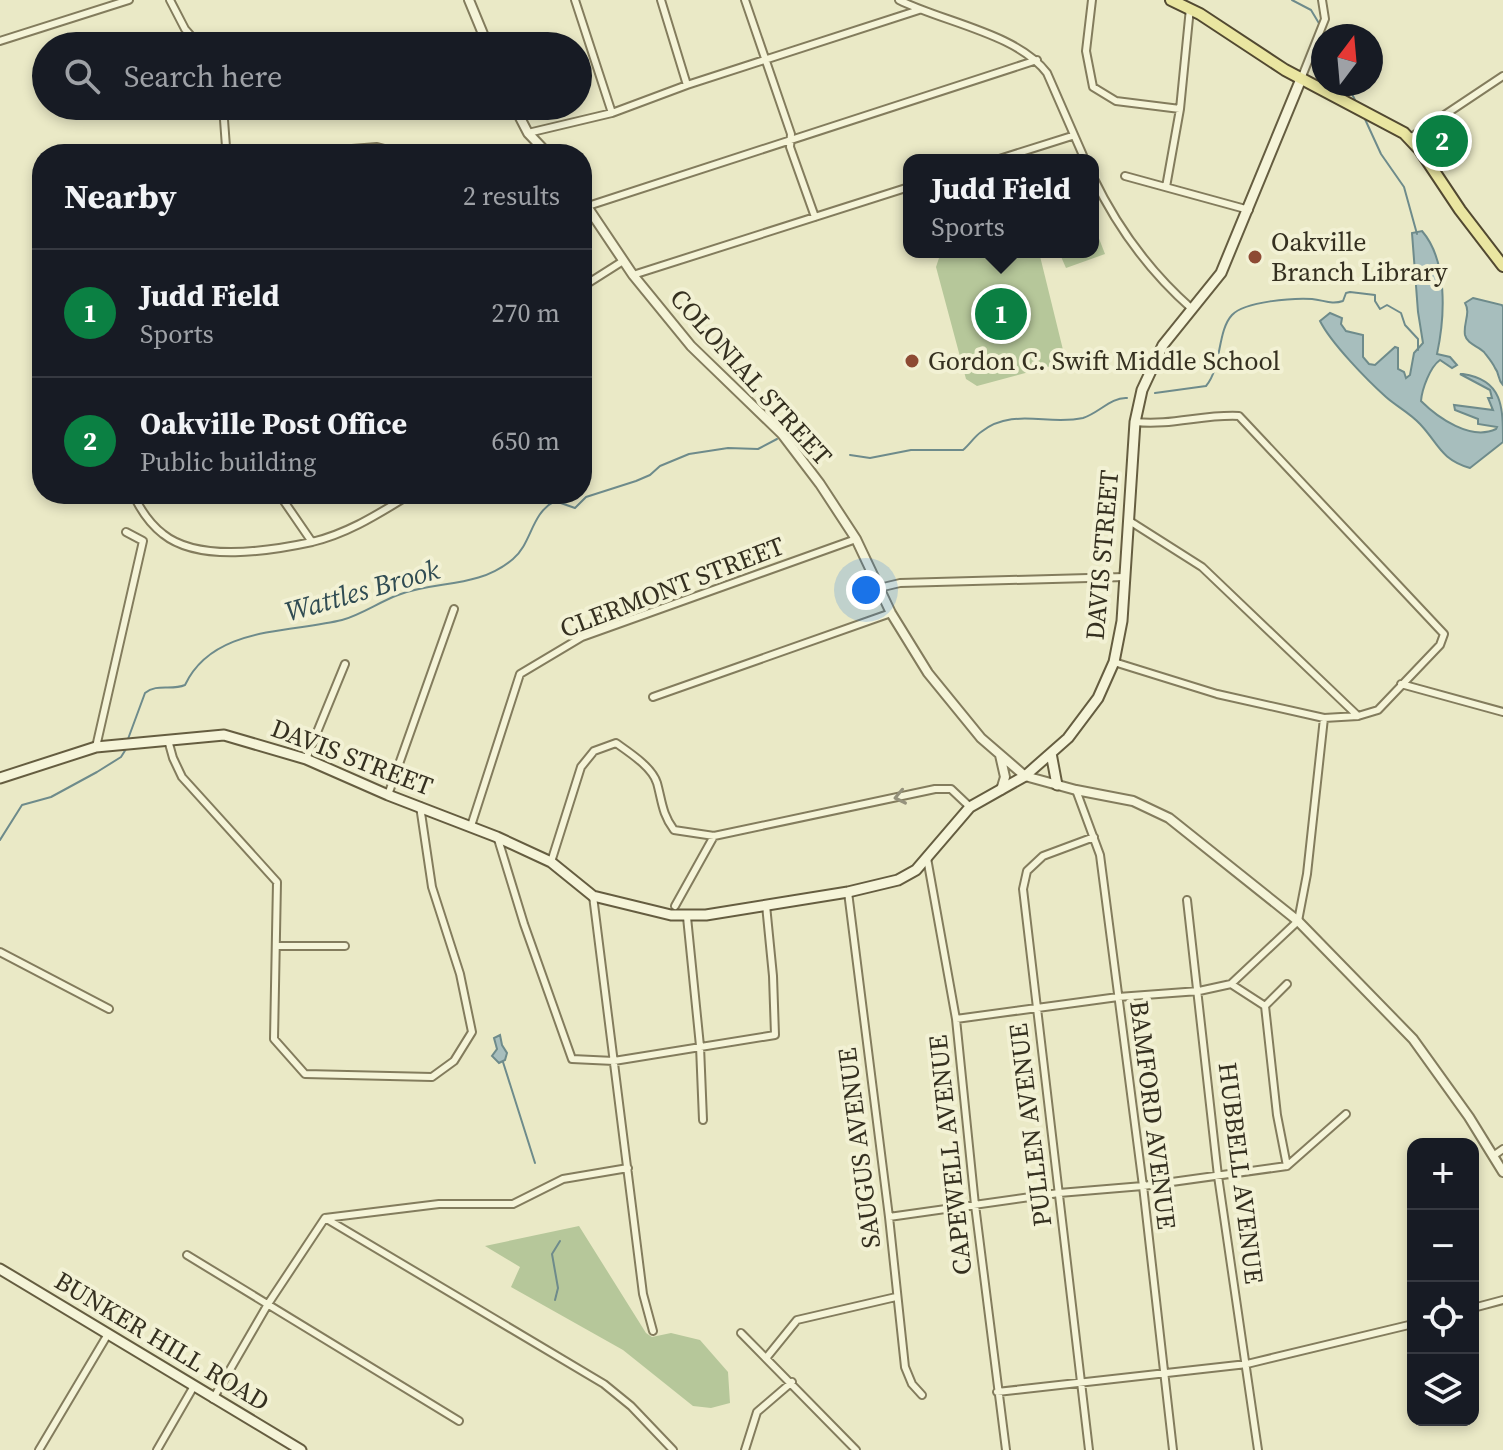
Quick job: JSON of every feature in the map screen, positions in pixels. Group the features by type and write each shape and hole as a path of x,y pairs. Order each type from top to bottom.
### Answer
{"main road":[{"path":"1171,0 1190,8 1301,79 1375,115 1410,138 1503,266"},
{"name":"DAVIS STREET","path":"0,778 101,747 224,735 306,759 497,837 551,862 593,896 673,911 687,917 848,892 898,880 916,870 970,807 1025,776 1068,738 1098,698 1114,662 1122,621 1135,422 1142,390 1163,345 1221,273 1301,79"},
{"path":"1051,753 1057,785"},
{"name":"BUNKER HILL ROAD","path":"0,1269 301,1450"}],"street":[{"path":"0,41 129,0"},
{"path":"170,0 188,32"},
{"path":"469,0 482,32"},
{"path":"575,0 585,32"},
{"path":"661,0 687,85"},
{"path":"745,0 791,134 790,147 815,217"},
{"path":"899,0 1008,43 1037,60 1047,73 1082,154"},
{"path":"1092,0 1086,51 1093,87 1116,101 1180,109"},
{"path":"1301,79 1325,19 1322,0"},
{"path":"1166,187 1180,109 1190,8"},
{"path":"592,118 919,10"},
{"path":"592,52 612,113"},
{"path":"592,201 1037,60"},
{"path":"1410,138 1503,76"},
{"path":"224,120 226,144"},
{"path":"521,120 538,144"},
{"path":"528,133 583,120"},
{"path":"1015,154 1072,136"},
{"path":"1125,176 1249,210"},
{"path":"1099,188 1140,254 1192,309"},
{"path":"633,275 903,189"},
{"name":"COLONIAL STREET","path":"592,214 633,275 691,346 782,434 820,484 856,539 891,613 928,673 981,738 1025,776 1133,801 1169,818 1298,921 1413,1039 1503,1172"},
{"path":"592,281 623,261"},
{"path":"1114,662 1217,694 1324,718 1358,716 1378,710 1440,645 1444,634 1239,416 1217,415 1159,425 1135,422"},
{"path":"140,504 166,537 188,546 236,552 336,536 390,504"},
{"path":"286,504 312,542"},
{"path":"1128,520 1202,567 1358,716"},
{"path":"101,747 143,541 126,532"},
{"name":"CLERMONT STREET","path":"471,826 520,674 582,637 856,539"},
{"path":"879,588 900,583 1125,577"},
{"path":"388,795 454,609"},
{"path":"653,697 891,613"},
{"path":"306,759 345,664"},
{"path":"1401,684 1503,712"},
{"path":"956,1019 1118,997 1199,991 1231,984 1298,921 1307,874 1324,718"},
{"path":"168,740 182,777 277,882 274,1039 305,1074 432,1077 454,1061 472,1032 460,974 432,887 420,806"},
{"path":"551,862 581,767 594,751 616,743 656,779 665,818 674,830 714,836 935,789 951,789 970,807"},
{"path":"1000,754 1005,777 1001,790"},
{"name":"BAMFORD AVENUE","path":"1076,790 1100,855 1173,1450"},
{"path":"673,911 714,836"},
{"path":"497,837 572,1059 614,1061 775,1035 766,905"},
{"name":"PULLEN AVENUE","path":"1089,1450 1023,889 1027,871 1043,856 1094,837"},
{"name":"CAPEWELL AVENUE","path":"927,858 956,1019 975,1205 1006,1450"},
{"name":"SAUGUS AVENUE","path":"848,892 905,1367 912,1384 922,1395"},
{"path":"593,896 643,1294 653,1331"},
{"name":"HUBBELL AVENUE","path":"1187,900 1218,1176 1258,1450"},
{"path":"687,917 700,1046 703,1120"},
{"path":"276,946 345,946"},
{"path":"0,952 109,1009"},
{"path":"1231,984 1265,1006"},
{"path":"1265,1006 1287,984"},
{"path":"1265,1006 1277,1115 1287,1166"},
{"path":"889,1217 1287,1166 1346,1114"},
{"path":"1493,1156 1503,1149"},
{"path":"213,1399 268,1304 325,1218 439,1204 513,1204 563,1179 628,1168"},
{"path":"325,1218 604,1384 631,1406 673,1450"},
{"path":"187,1255 459,1421"},
{"path":"767,1357 797,1320 896,1297"},
{"path":"1479,1306 1503,1300"},
{"path":"997,1392 1247,1364 1407,1325"},
{"path":"741,1333 856,1450"},
{"path":"39,1450 108,1334"},
{"path":"745,1450 757,1412 792,1382"},
{"path":"157,1450 194,1386"}],"green space":[{"path":"1099,238 1105,254 1099,256"},
{"path":"939,258 1040,258 1066,362 977,386 966,379 936,267"},
{"path":"1062,258 1094,258 1066,268"},
{"path":"579,1226 646,1333 652,1337 671,1333 700,1340 728,1372 730,1403 711,1408 693,1406 623,1350 511,1287 520,1267 485,1246"}],"water":[{"path":"1422,231 1430,243 1440,273 1443,307 1437,354 1450,357 1457,365 1452,368 1440,360 1436,363 1427,379 1421,401 1436,414 1466,430 1486,432 1496,429 1478,424 1478,419 1455,410 1454,405 1493,410 1488,398 1492,398 1490,390 1460,374 1463,374 1486,382 1498,397 1501,407 1503,442 1470,468 1446,455 1416,420 1369,381 1320,321 1330,313 1342,318 1341,324 1346,331 1363,335 1363,357 1369,364 1375,365 1395,347 1398,348 1398,369 1404,372 1406,378 1410,375 1414,353 1423,343 1412,233"},
{"path":"1473,298 1503,307 1503,385 1497,370 1482,350 1468,341 1465,335 1465,303"},
{"path":"500,1035 507,1053 505,1060 499,1063 492,1056 497,1049 494,1038"}],"waterway":[{"path":"1292,0 1311,10 1319,24"},
{"path":"1353,96 1357,104"},
{"path":"1364,117 1381,154 1404,187 1417,234"},
{"name":"Wattles Brook","path":"1155,393 1206,386 1215,369 1224,330 1232,315 1247,306 1270,301 1312,299 1335,303 1343,301 1346,293 1350,292 1375,295 1380,309 1387,305 1401,313 1405,325 1418,339 1418,350"},
{"name":"Wattles Brook","path":"850,455 870,458 911,450 963,450 981,432 1006,420 1083,418 1116,400 1127,398"},
{"name":"Wattles Brook","path":"592,495 636,481 660,466 689,454 728,448 758,449 777,439"},
{"name":"Wattles Brook","path":"128,739 145,693 154,688 185,685 198,666 214,652 254,635 342,620 413,590 471,580 499,569 519,552 536,520 550,504"},
{"name":"Wattles Brook","path":"564,504 575,508 579,504"},
{"name":"Wattles Brook","path":"0,840 22,805 51,797 121,757 126,749"},
{"path":"503,1062 535,1163"},
{"path":"555,1300 558,1288 552,1254 560,1241"}],"place":[{"name":"Oakville Post Office","path":"1442,141"},
{"name":"Oakville Branch Library","path":"1255,257"},
{"name":"Judd Field","path":"1001,314"},
{"name":"Gordon C. Swift Middle School","path":"912,361"}]}
